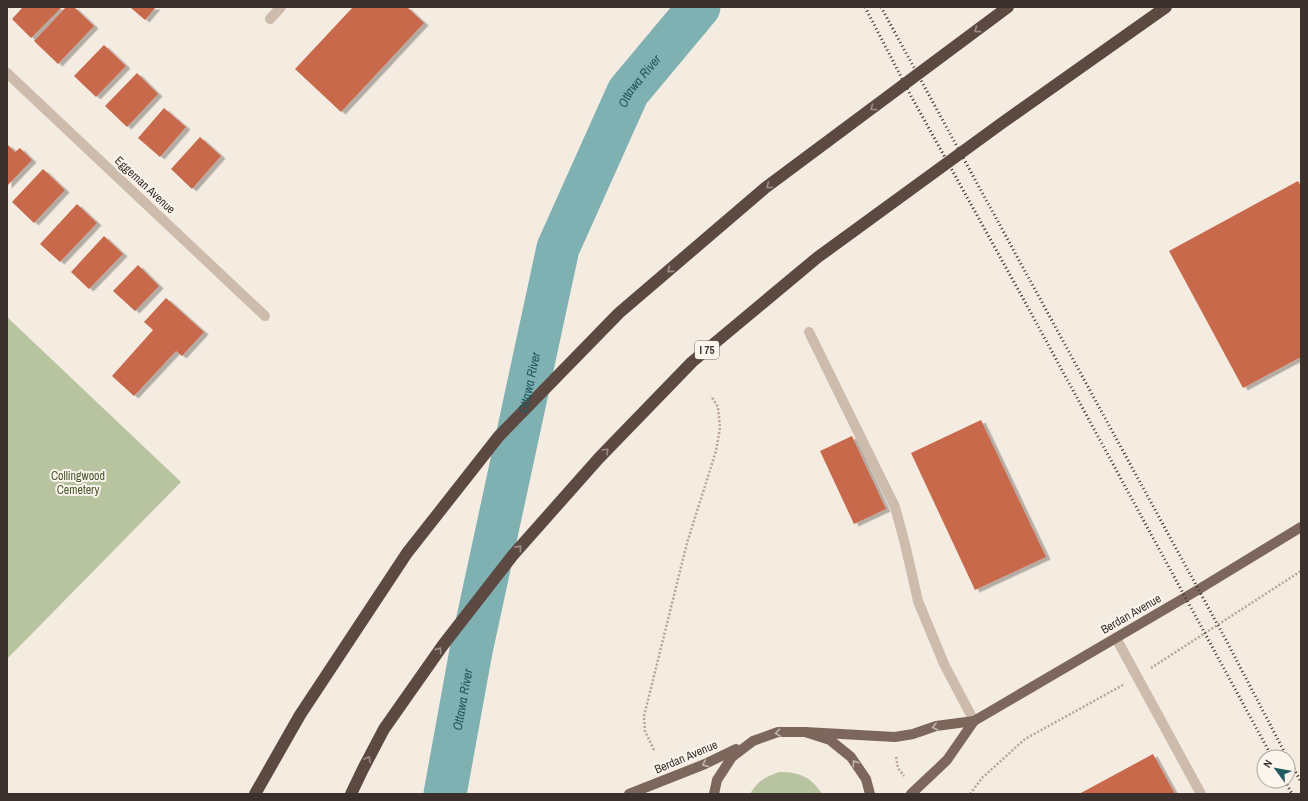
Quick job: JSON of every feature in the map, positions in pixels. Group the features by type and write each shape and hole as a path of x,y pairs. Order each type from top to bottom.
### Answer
{"highway":[{"path":"254,794 300,715 407,553 499,436 619,313 766,188 1008,7"},
{"name":"I 75","path":"351,794 384,729 443,645 513,555 599,458 692,362 818,257 1166,7"}],"main road":[{"name":"Berdan Avenue","path":"805,732 895,737 913,734 936,726 974,721 1196,591 1301,527"},
{"name":"Berdan Avenue","path":"911,794 947,760 974,721"},
{"path":"714,794 717,780 732,757 753,741 778,732 805,732 830,740 851,756 866,779 870,794"},
{"name":"Berdan Avenue","path":"629,794 705,764 753,741"}],"street":[{"path":"270,19 281,7"},
{"name":"Eggeman Avenue","path":"7,73 265,316"},
{"path":"809,332 895,507 918,601 944,664 974,721"},
{"path":"1116,638 1201,794"}],"path":[{"path":"654,750 645,731 644,716 687,543 716,451 720,428 718,407 711,396"},
{"path":"896,757 898,768 904,776"}],"green space":[{"name":"Collingwood Cemetery","path":"7,317 181,482 7,659"},
{"path":"779,772 799,774 814,783 822,794 750,794 762,780"}],"building":[{"path":"23,7 62,7 31,38 12,19"},
{"path":"66,7 74,7 94,26 58,64 34,41"},
{"path":"131,7 156,7 145,20"},
{"path":"353,7 407,7 424,23 341,112 295,69"},
{"path":"104,45 126,66 96,97 74,76"},
{"path":"137,73 158,94 127,127 105,106"},
{"path":"164,108 186,127 160,157 138,138"},
{"path":"200,137 221,156 192,189 171,169"},
{"path":"7,144 15,152 20,148 32,160 7,186"},
{"path":"43,169 65,190 34,223 12,202"},
{"path":"1298,181 1301,186 1301,357 1243,388 1169,251"},
{"path":"77,204 97,223 60,262 40,244"},
{"path":"104,236 123,254 89,289 71,272"},
{"path":"138,265 159,286 135,311 113,291"},
{"path":"166,298 204,332 182,356 176,351 134,396 112,376 153,330 144,322"},
{"path":"981,420 1046,557 975,590 911,453"},
{"path":"852,436 886,509 854,524 820,451"},
{"path":"1153,754 1175,794 1079,794"}],"waterway":[{"name":"Ottawa River","path":"445,794 471,651 558,248 628,92 699,7"}],"railway":[{"path":"865,7 911,96 1025,302 1268,749"},
{"path":"881,7 1226,640 1283,749"},
{"path":"1296,773 1301,782"},
{"path":"1289,789 1292,794"}]}
